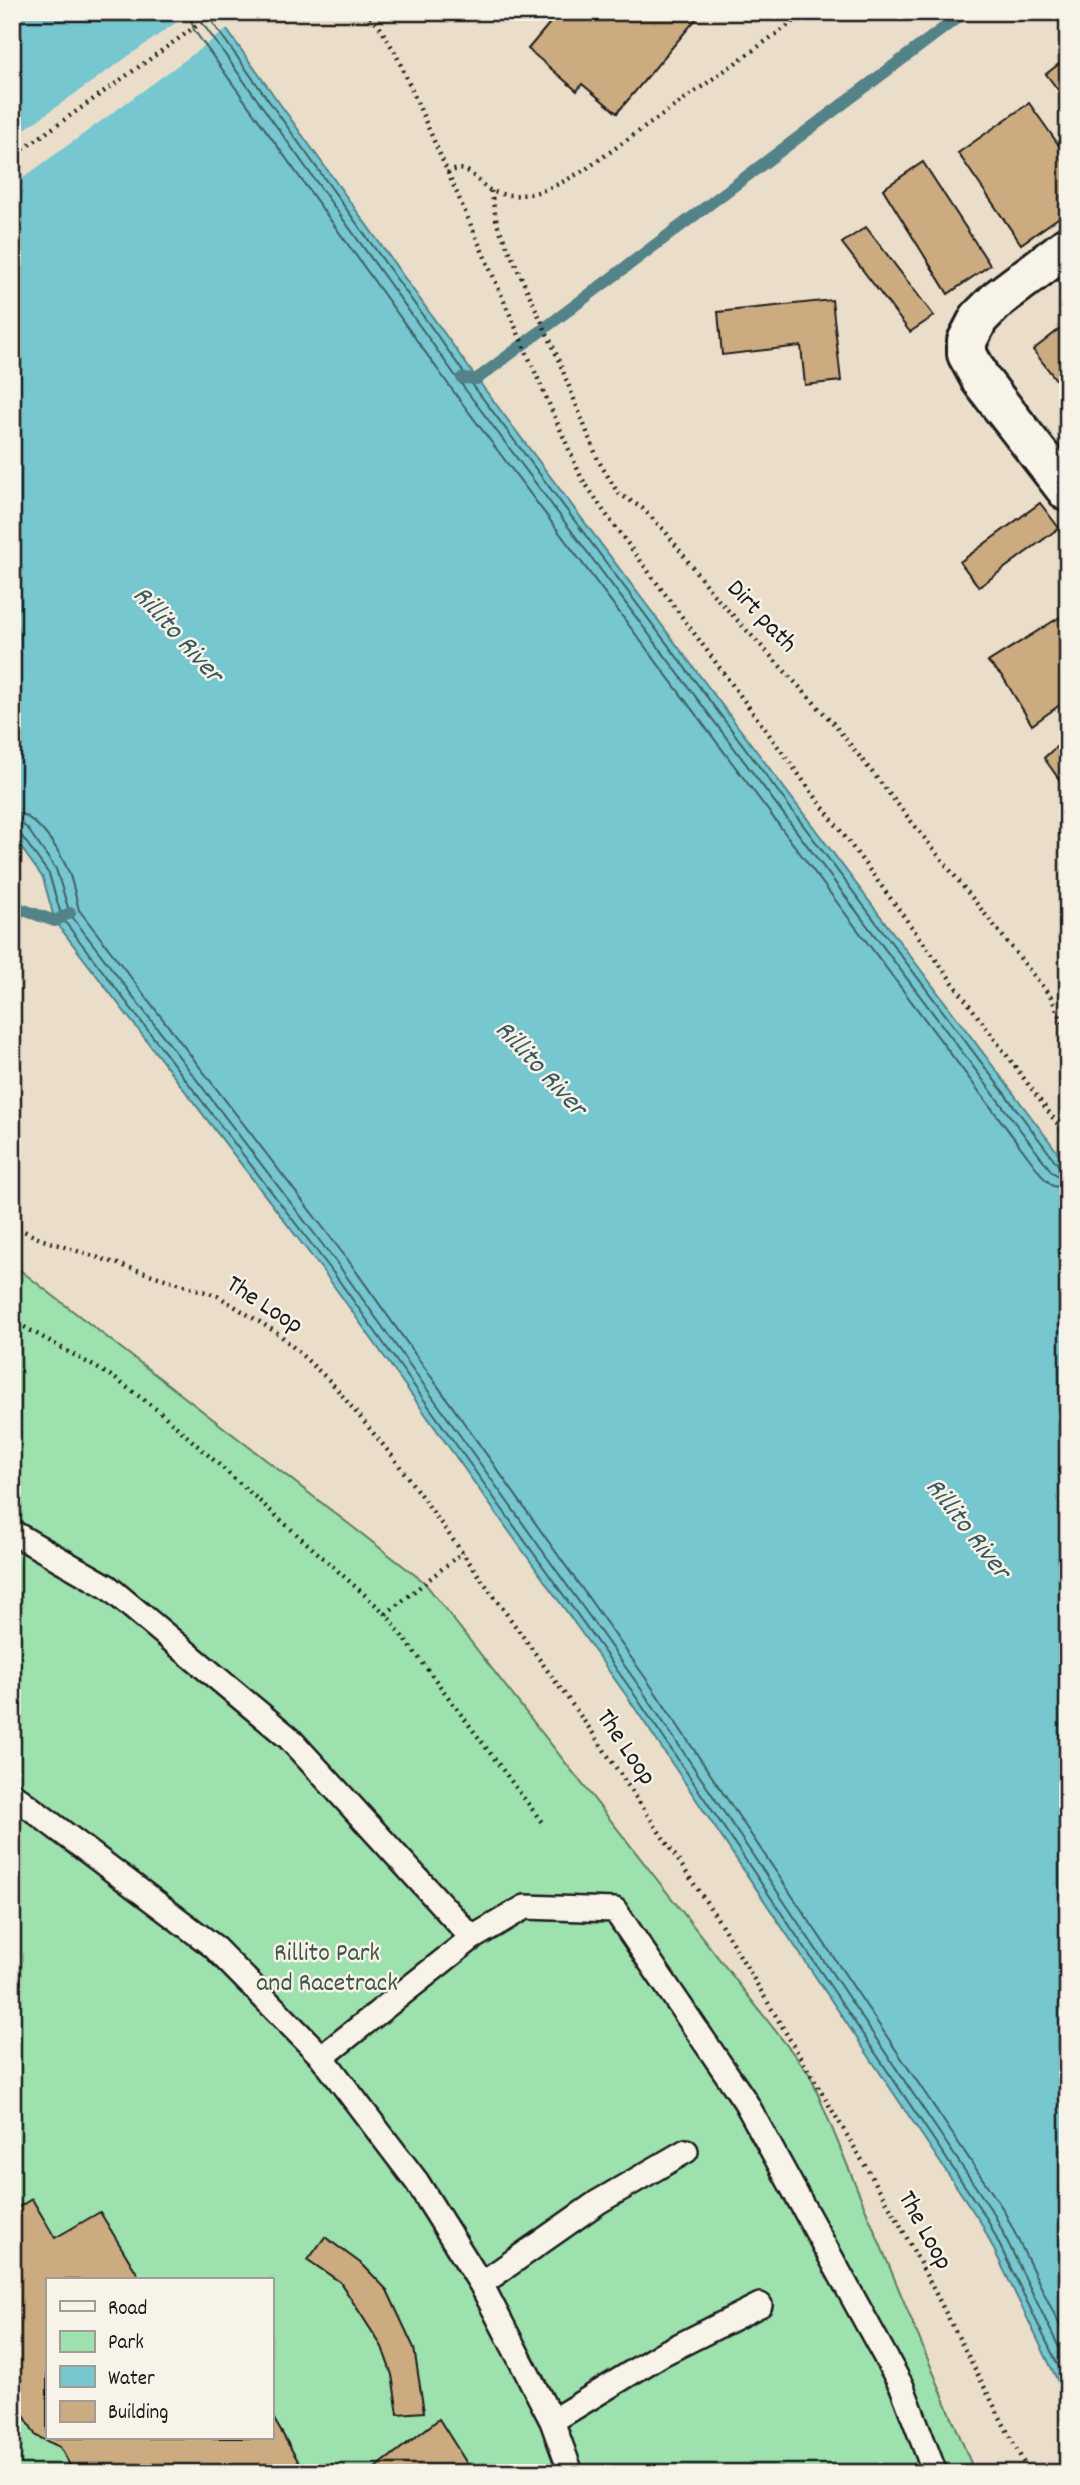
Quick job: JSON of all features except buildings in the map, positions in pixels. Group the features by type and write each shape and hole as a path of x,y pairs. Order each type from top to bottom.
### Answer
{"street":[{"path":"1068,246 999,298 979,318 967,341 967,354 981,380 1068,492"}],"lane":[{"path":"12,1532 108,1587 289,1738 472,1938"},
{"path":"12,1794 213,1946 322,2057 417,2182 481,2284 552,2421 571,2473"},
{"path":"322,2057 472,1938 525,1907 615,1910 745,2101 902,2388 935,2473"},
{"path":"481,2284 598,2202 686,2151"},
{"path":"552,2421 662,2354 760,2305"}],"path":[{"path":"12,157 216,12"},
{"path":"365,12 379,24 396,54 581,477 1068,1138"},
{"path":"447,173 456,168 466,170 491,191 521,195 557,185 586,169 807,12"},
{"name":"Dirt path","path":"491,191 497,224 555,351 598,460 618,493 642,508 665,531 712,593 833,723 1051,997 1068,1035"},
{"name":"The Loop","path":"12,1225 40,1239 218,1296 279,1334 331,1381 393,1457 592,1732 721,1924 897,2219 1029,2473"},
{"path":"12,1321 113,1377 160,1412 386,1614 544,1825"},
{"path":"386,1614 463,1552"}],"green space":[{"name":"Rillito Park and Racetrack","path":"12,1264 424,1582 810,2075 975,2473 12,2473"}],"water":[{"name":"Rillito River","path":"12,12 214,12 477,379 1068,1166 1068,2402 981,2223 626,1695 326,1275 55,921 43,878 12,835"}],"pier":[{"path":"191,12 218,12 229,28 12,186 12,138"}],"waterway":[{"path":"462,378 477,379 965,12"},
{"path":"12,906 55,921 70,913"}]}
